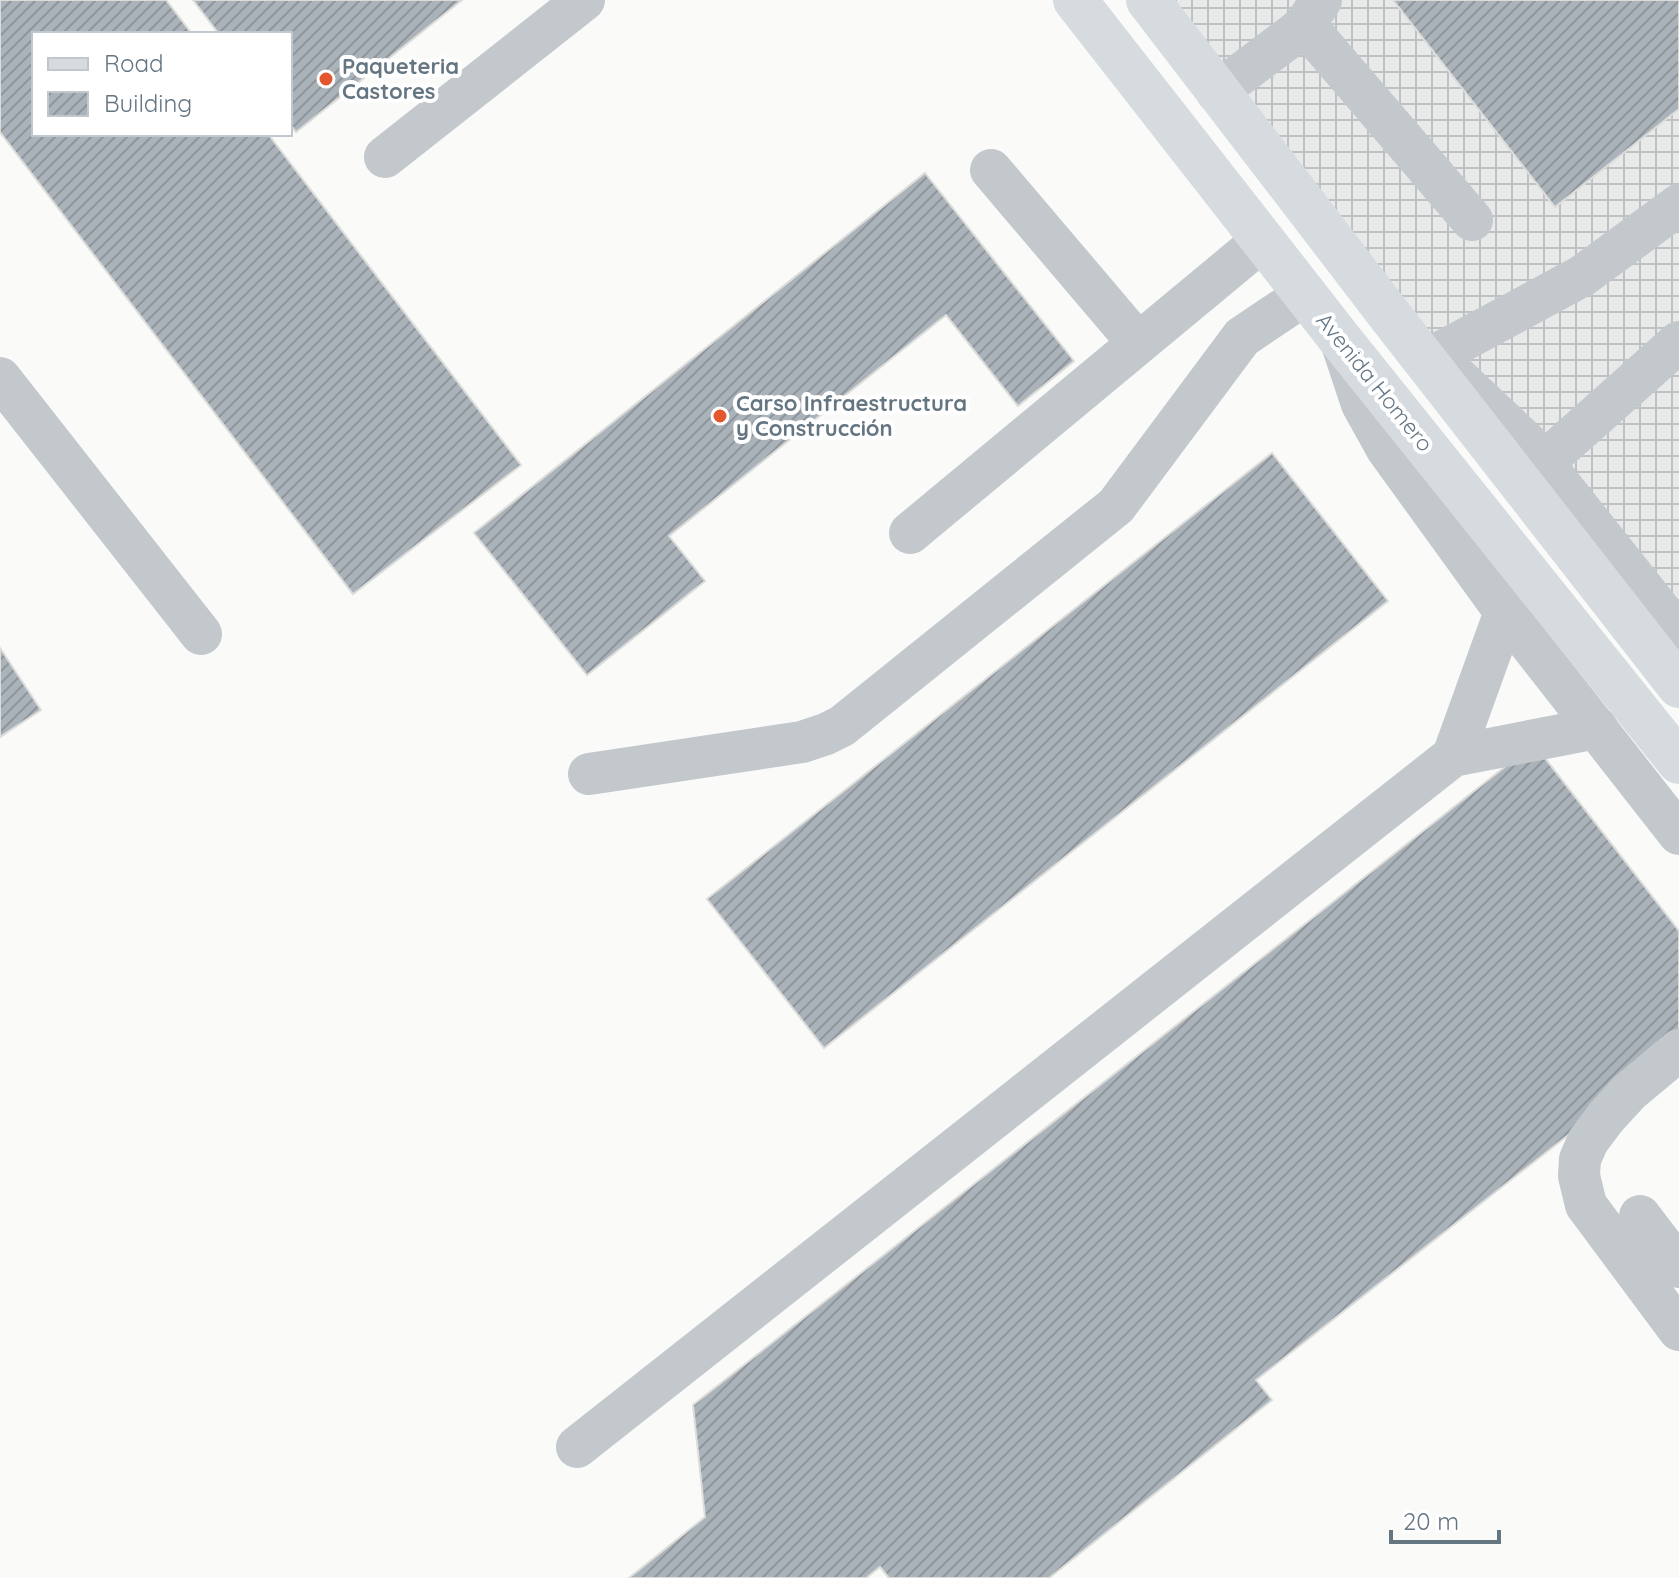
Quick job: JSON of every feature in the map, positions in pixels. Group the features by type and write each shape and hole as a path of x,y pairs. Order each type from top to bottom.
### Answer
{"main road":[{"name":"Avenida Homero","path":"1075,0 1340,339 1679,762"},
{"path":"1164,6 1217,92 1679,686"}],"lane":[{"path":"385,157 584,0"},
{"path":"1217,92 1313,12 1472,220"},
{"path":"991,170 1138,343"},
{"path":"1434,356 1582,276 1679,205"},
{"path":"910,533 1263,240"},
{"path":"589,774 802,742 842,726 1116,506 1242,337 1306,294"},
{"path":"1391,317 1499,414 1544,462 1677,627"},
{"path":"1340,339 1370,423 1505,612 1679,834"},
{"path":"1544,462 1679,342"},
{"path":"0,378 201,634"},
{"path":"1453,756 1505,612"},
{"path":"577,1447 1453,756 1597,728"},
{"path":"1679,1050 1629,1092 1606,1117 1588,1141 1580,1159 1579,1176 1586,1205 1679,1330"},
{"path":"1640,1216 1679,1267"}],"shaded area":[{"path":"1167,0 1679,0 1679,649"}],"building":[{"path":"0,0 166,0 190,32 32,32 32,136 270,136 521,465 353,594 0,132"},
{"name":"Paqueteria Castores","path":"193,0 462,0 296,132 292,127 292,32 217,32"},
{"path":"1393,0 1679,0 1679,109 1555,207"},
{"name":"Carso Infraestructura y Construcción","path":"925,173 1074,361 1018,406 946,315 669,536 705,581 587,675 474,533"},
{"path":"1272,453 1388,601 824,1048 707,899"},
{"path":"0,648 41,710 0,737"},
{"path":"1534,744 1679,931 1679,1048 1256,1380 1272,1400 1049,1578 889,1578 880,1567 866,1578 629,1578 705,1517 693,1405"}],"place":[{"name":"Paqueteria Castores","path":"326,79"},
{"name":"Carso Infraestructura y Construcción","path":"720,416"}]}
